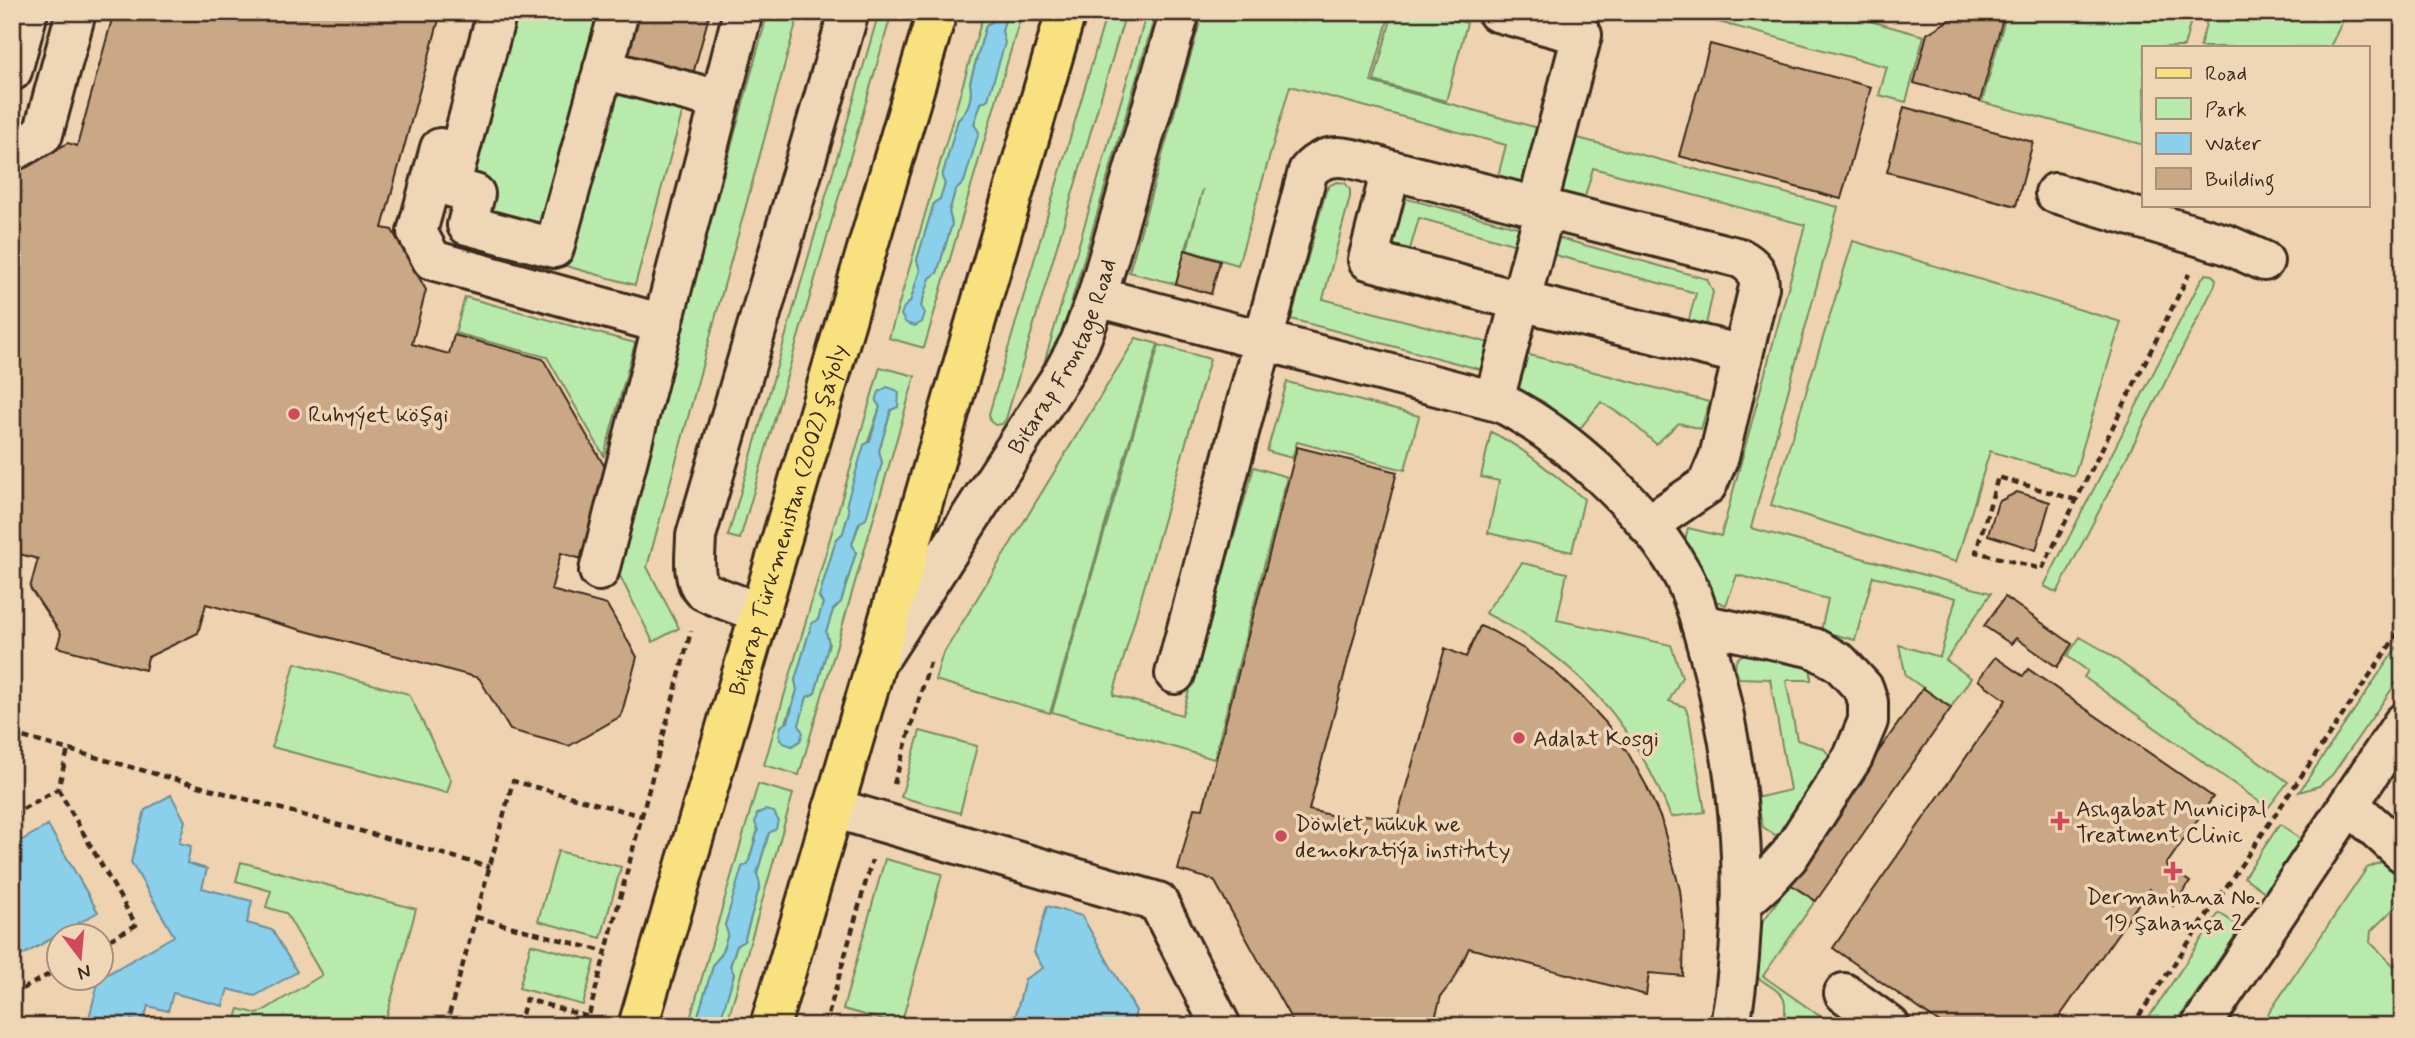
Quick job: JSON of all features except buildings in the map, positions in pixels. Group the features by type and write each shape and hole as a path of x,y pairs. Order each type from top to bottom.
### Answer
{"main road":[{"name":"Bitarap Türkmenistan (2002) şaýoly","path":"638,1026 937,12"},
{"path":"769,1026 1066,12"}],"street":[{"path":"12,71 28,12"},
{"path":"12,148 17,149 43,134 76,12"},
{"path":"478,12 417,232 432,260 663,324"},
{"path":"497,12 450,187 475,194 467,225 554,248 618,12"},
{"path":"599,571 743,12"},
{"path":"760,612 703,590 697,578 696,536 849,12"},
{"name":"Bitarap Frontage Road","path":"874,669 1062,375 1080,342 1097,297 1180,12"},
{"path":"1494,400 1582,35 1497,12"},
{"path":"603,69 720,100"},
{"path":"1175,674 1308,171 1326,157 1340,157 1740,258 1752,264 1759,275 1759,287 1719,457 1707,485 1648,525"},
{"path":"1391,170 1367,260 1520,301 1743,355"},
{"path":"2055,194 2206,239 2264,261"},
{"path":"1097,297 1494,400 1519,411 1566,446 1626,500 1648,525 1682,573 1701,624 1729,739 1738,806 1741,904 1730,1026"},
{"path":"1701,624 1814,649 1840,663 1864,689 1868,702 1868,721 1853,757 1788,856 1741,904"},
{"path":"2201,1026 2403,723"},
{"path":"2349,804 2403,853"},
{"path":"833,808 1158,902 1221,1026"},
{"path":"1844,993 1891,1026"}],"path":[{"path":"2076,500 1998,477 1976,552 2042,569 2206,239"},
{"path":"586,1026 703,590"},
{"path":"2132,1026 2403,626"},
{"path":"825,1026 932,655"},
{"path":"12,734 490,867"},
{"path":"68,750 58,789 136,925 116,936"},
{"path":"446,1026 513,781 642,816"},
{"path":"12,815 58,789"},
{"path":"476,917 606,952"},
{"path":"12,995 46,976"},
{"path":"519,1026 526,999 589,1017"}],"green space":[{"path":"507,12 608,12 547,237 478,218 461,180"},
{"path":"768,12 799,12 647,567 679,628 653,642 616,568"},
{"path":"879,12 892,12 740,539 728,536"},
{"path":"984,12 995,12 992,22 986,25 970,82 969,102 958,120 942,177 945,183 940,199 934,203 917,260 920,270 910,303 907,304 921,306 930,278 937,273 952,224 949,212 955,191 964,182 978,132 974,125 981,103 988,99 1004,43 1002,31 1007,12 1022,12 924,348 889,338"},
{"path":"1107,12 1126,12 1006,419 1002,424 995,425 990,421 989,414"},
{"path":"1147,12 1156,12 1060,341 1043,367"},
{"path":"1203,12 1390,12 1371,82 1538,128 1522,187 1497,180 1506,145 1290,86 1238,265 1187,250 1203,189 1176,284 1129,272"},
{"path":"1393,12 1426,12 1467,23 1446,101 1374,81"},
{"path":"1681,12 1837,12 1924,36 1906,102 1879,95 1887,67"},
{"path":"1994,12 2193,12 2184,46 2142,46 2142,144 1982,102 2005,19 1993,15"},
{"path":"2209,12 2347,12 2330,46 2200,46"},
{"path":"614,92 683,110 635,285 566,266"},
{"path":"1574,137 1838,207 1751,528 1991,593 1946,660 1971,678 1951,707 1906,676 1899,645 1940,657 1956,598 1873,576 1855,640 1821,631 1828,599 1737,575 1726,605 1716,601 1709,580 1685,541 1688,528 1721,536 1805,225 1593,168 1583,204 1558,197"},
{"path":"1345,183 1350,190 1350,197 1323,299 1497,345 1490,372 1291,319 1326,191 1330,185"},
{"path":"1403,198 1529,230 1524,247 1419,218 1410,249 1388,243"},
{"path":"1548,235 1707,279 1713,292 1705,329 1688,323 1696,293 1544,252"},
{"path":"1853,241 2121,322 2074,476 1990,451 1956,562 1771,505"},
{"path":"2206,274 2216,279 2215,285 2057,593 2044,586"},
{"path":"465,297 635,343 604,456 547,357 455,333"},
{"path":"1136,338 1158,344 1050,713 935,680 942,656"},
{"path":"1159,345 1210,359 1113,695 1182,715 1254,467 1287,477 1214,759 1052,712"},
{"path":"1518,352 1709,402 1701,429 1679,423 1656,444 1629,420 1601,402 1578,431 1544,402 1510,384"},
{"path":"880,367 915,376 799,775 764,765","holes":["878,404 891,410 879,451 882,463 852,544 856,552 841,602 833,610 826,632 829,643 815,693 807,697 792,746 780,740 797,690 795,680 812,623 818,620 823,603 819,597 836,540 843,533 849,512 847,502 880,407"]},
{"path":"1287,382 1419,416 1405,470 1297,442 1292,458 1267,451"},
{"path":"1491,432 1528,454 1584,499 1572,552 1488,533 1499,481 1481,477"},
{"path":"1522,563 1567,573 1557,620 1671,645 1682,677 1669,701 1685,707 1689,717 1705,812 1671,817 1639,752 1599,697 1548,651 1485,613"},
{"path":"2080,637 2103,650 2288,782 2268,808 2084,677 2088,671 2067,656"},
{"path":"2403,638 2403,673 2332,775 2319,786 2299,792"},
{"path":"1760,654 1806,665 1811,669 1811,680 1786,680 1797,740 1823,748 1831,757 1781,837 1763,827 1756,798 1790,790 1770,679 1738,678 1736,663 1739,657"},
{"path":"295,663 409,694 451,780 447,793 272,747"},
{"path":"920,731 977,746 960,813 901,797"},
{"path":"758,784 793,794 726,1026 718,1026 734,974 730,967 737,945 744,941 760,885 757,874 769,832 756,827 758,829 748,864 725,924 728,934 721,955 714,963 697,1019 701,1026 688,1026"},
{"path":"2280,824 2301,839 2265,892 2244,877"},
{"path":"558,851 621,867 601,938 538,921"},
{"path":"885,859 942,874 901,1025 843,1009"},
{"path":"2384,861 2398,878 2403,900 2371,931 2370,942 2394,966 2403,958 2403,1026 2260,1026 2367,868"},
{"path":"241,862 416,909 384,1026 196,1026 199,1016 234,1025 239,1009 258,1014 322,975 286,913 266,907 271,891 236,881"},
{"path":"1789,884 1815,901 1763,976 1834,1026 1782,1026 1785,1007 1782,996 1757,977 1760,926"},
{"path":"2219,913 2241,927 2174,1026 2143,1026"},
{"path":"531,944 595,961 583,1005 519,988"}],"water":[{"path":"995,12 1007,12 1002,31 1005,43 988,99 981,103 974,124 979,132 964,182 955,191 949,212 952,224 937,273 930,278 921,306 925,313 922,322 915,326 906,323 901,315 910,302 920,270 917,260 934,203 940,199 945,184 942,177 958,120 969,103 970,83 986,25 992,22"},
{"path":"887,387 899,393 898,407 891,410 879,451 882,463 866,519 859,523 852,544 856,552 841,602 833,610 826,632 829,643 815,693 807,697 799,725 803,733 800,741 792,746 783,743 779,735 781,726 788,722 797,690 795,680 812,623 818,620 823,603 819,597 836,540 843,533 849,512 847,502 864,445 870,441 880,407 876,401 879,392"},
{"path":"171,795 185,821 179,843 191,846 187,863 207,869 202,888 252,901 247,923 272,930 297,972 255,996 228,989 223,1006 173,993 168,1011 148,1006 143,1024 131,1020 129,1026 87,1026 96,992 116,992 116,969 174,936 131,862 145,810"},
{"path":"765,810 774,812 778,820 776,829 769,833 757,873 760,885 744,941 737,945 730,966 734,974 719,1025 701,1026 697,1019 714,963 721,955 728,934 725,925 742,867 748,864 758,830 755,823 757,814"},
{"path":"48,825 98,912 80,922 46,922 46,942 12,961 12,846"},
{"path":"1047,906 1082,916 1136,1011 1132,1026 1013,1026 1025,979 1043,968 1034,952"}],"place":[{"name":"Ruhyýet köşgi","path":"294,414"},
{"name":"Adalat Kosgi","path":"1519,738"},
{"name":"Ashgabat Municipal Treatment Clinic","path":"2060,821"},
{"name":"Döwlet, hukuk we demokratiýa instituty","path":"1281,836"},
{"name":"Dermanhana No. 19 Şahamça 2","path":"2173,871"}]}
